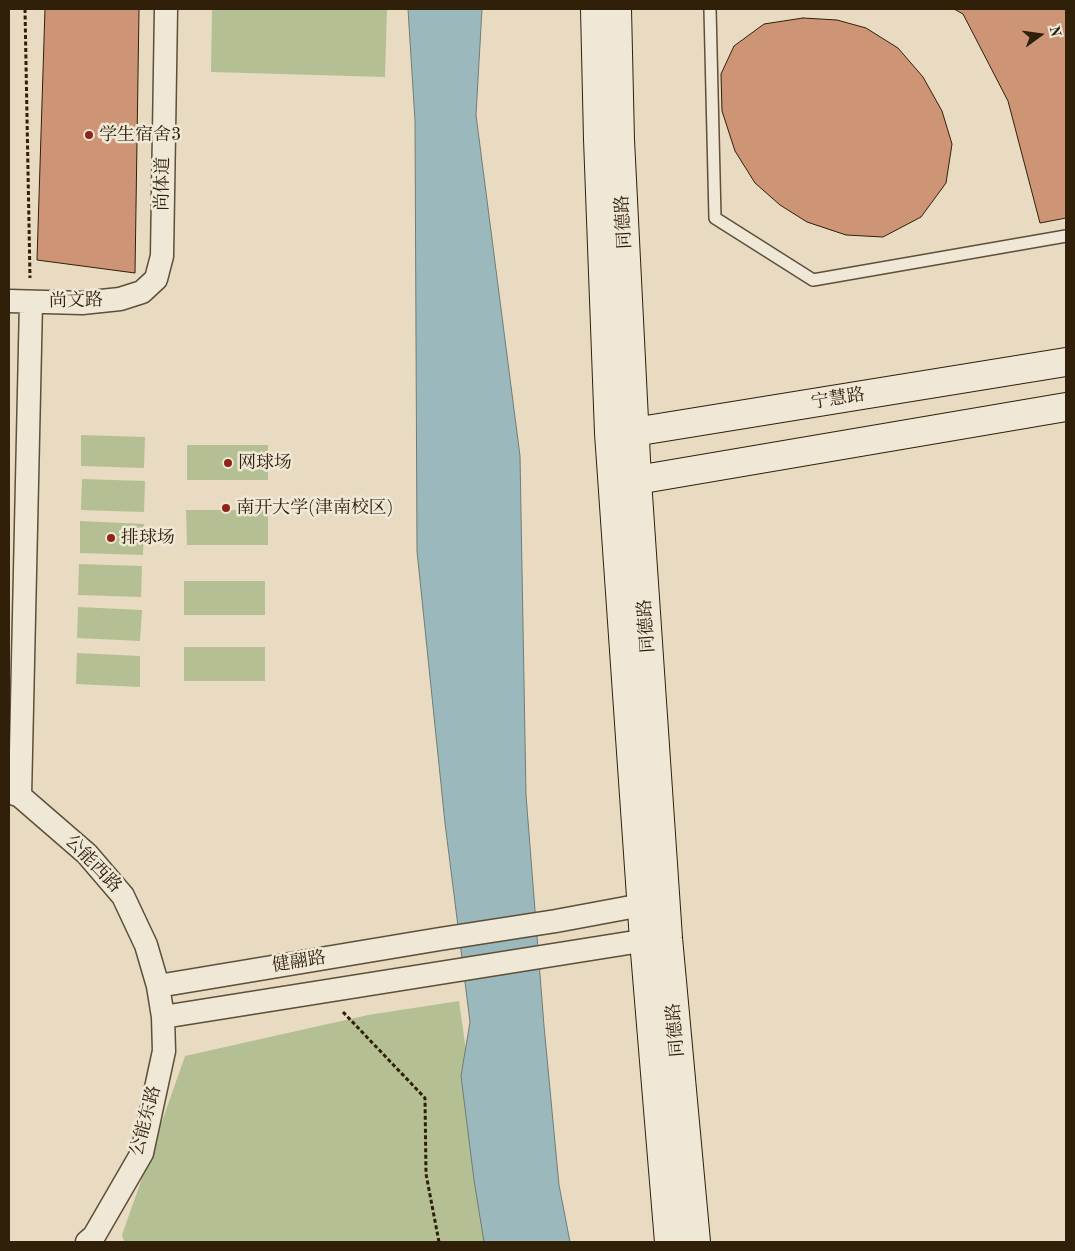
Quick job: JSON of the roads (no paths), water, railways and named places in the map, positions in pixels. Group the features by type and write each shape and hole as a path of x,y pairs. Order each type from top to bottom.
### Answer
{"main road":[{"name":"同德路","path":"595,9 598,139 622,433 654,903 669,1242"},
{"name":"同德路","path":"617,9 622,433"},
{"name":"宁慧路","path":"622,433 1066,362"},
{"path":"625,481 1066,407"},
{"name":"同德路","path":"656,939 696,1242"}],"street":[{"name":"尚体道","path":"142,292 156,279 162,256 166,9"},
{"name":"尚文路","path":"20,302 82,303 120,300 142,292"},
{"path":"14,794 20,302"},
{"name":"公能西路","path":"14,794 87,854 123,896 146,945 158,986 163,1017"},
{"name":"健翮路","path":"158,986 556,921 654,903"},
{"name":"健翮路","path":"163,1017 656,939"},
{"name":"公能东路","path":"93,1240 142,1153 164,1051 163,1017"}],"lane":[{"path":"710,9 715,218 813,280 1066,236"}],"water":[{"path":"408,9 482,9 476,115 520,456 526,795 544,1026 559,1185 570,1242 484,1242 474,1180 461,1076 470,1022 445,823 417,551 415,121"}],"place":[{"name":"学生宿舍3","path":"89,135"},
{"name":"网球场","path":"228,463"},
{"name":"南开大学(津南校区)","path":"226,508"},
{"name":"排球场","path":"111,538"}]}
